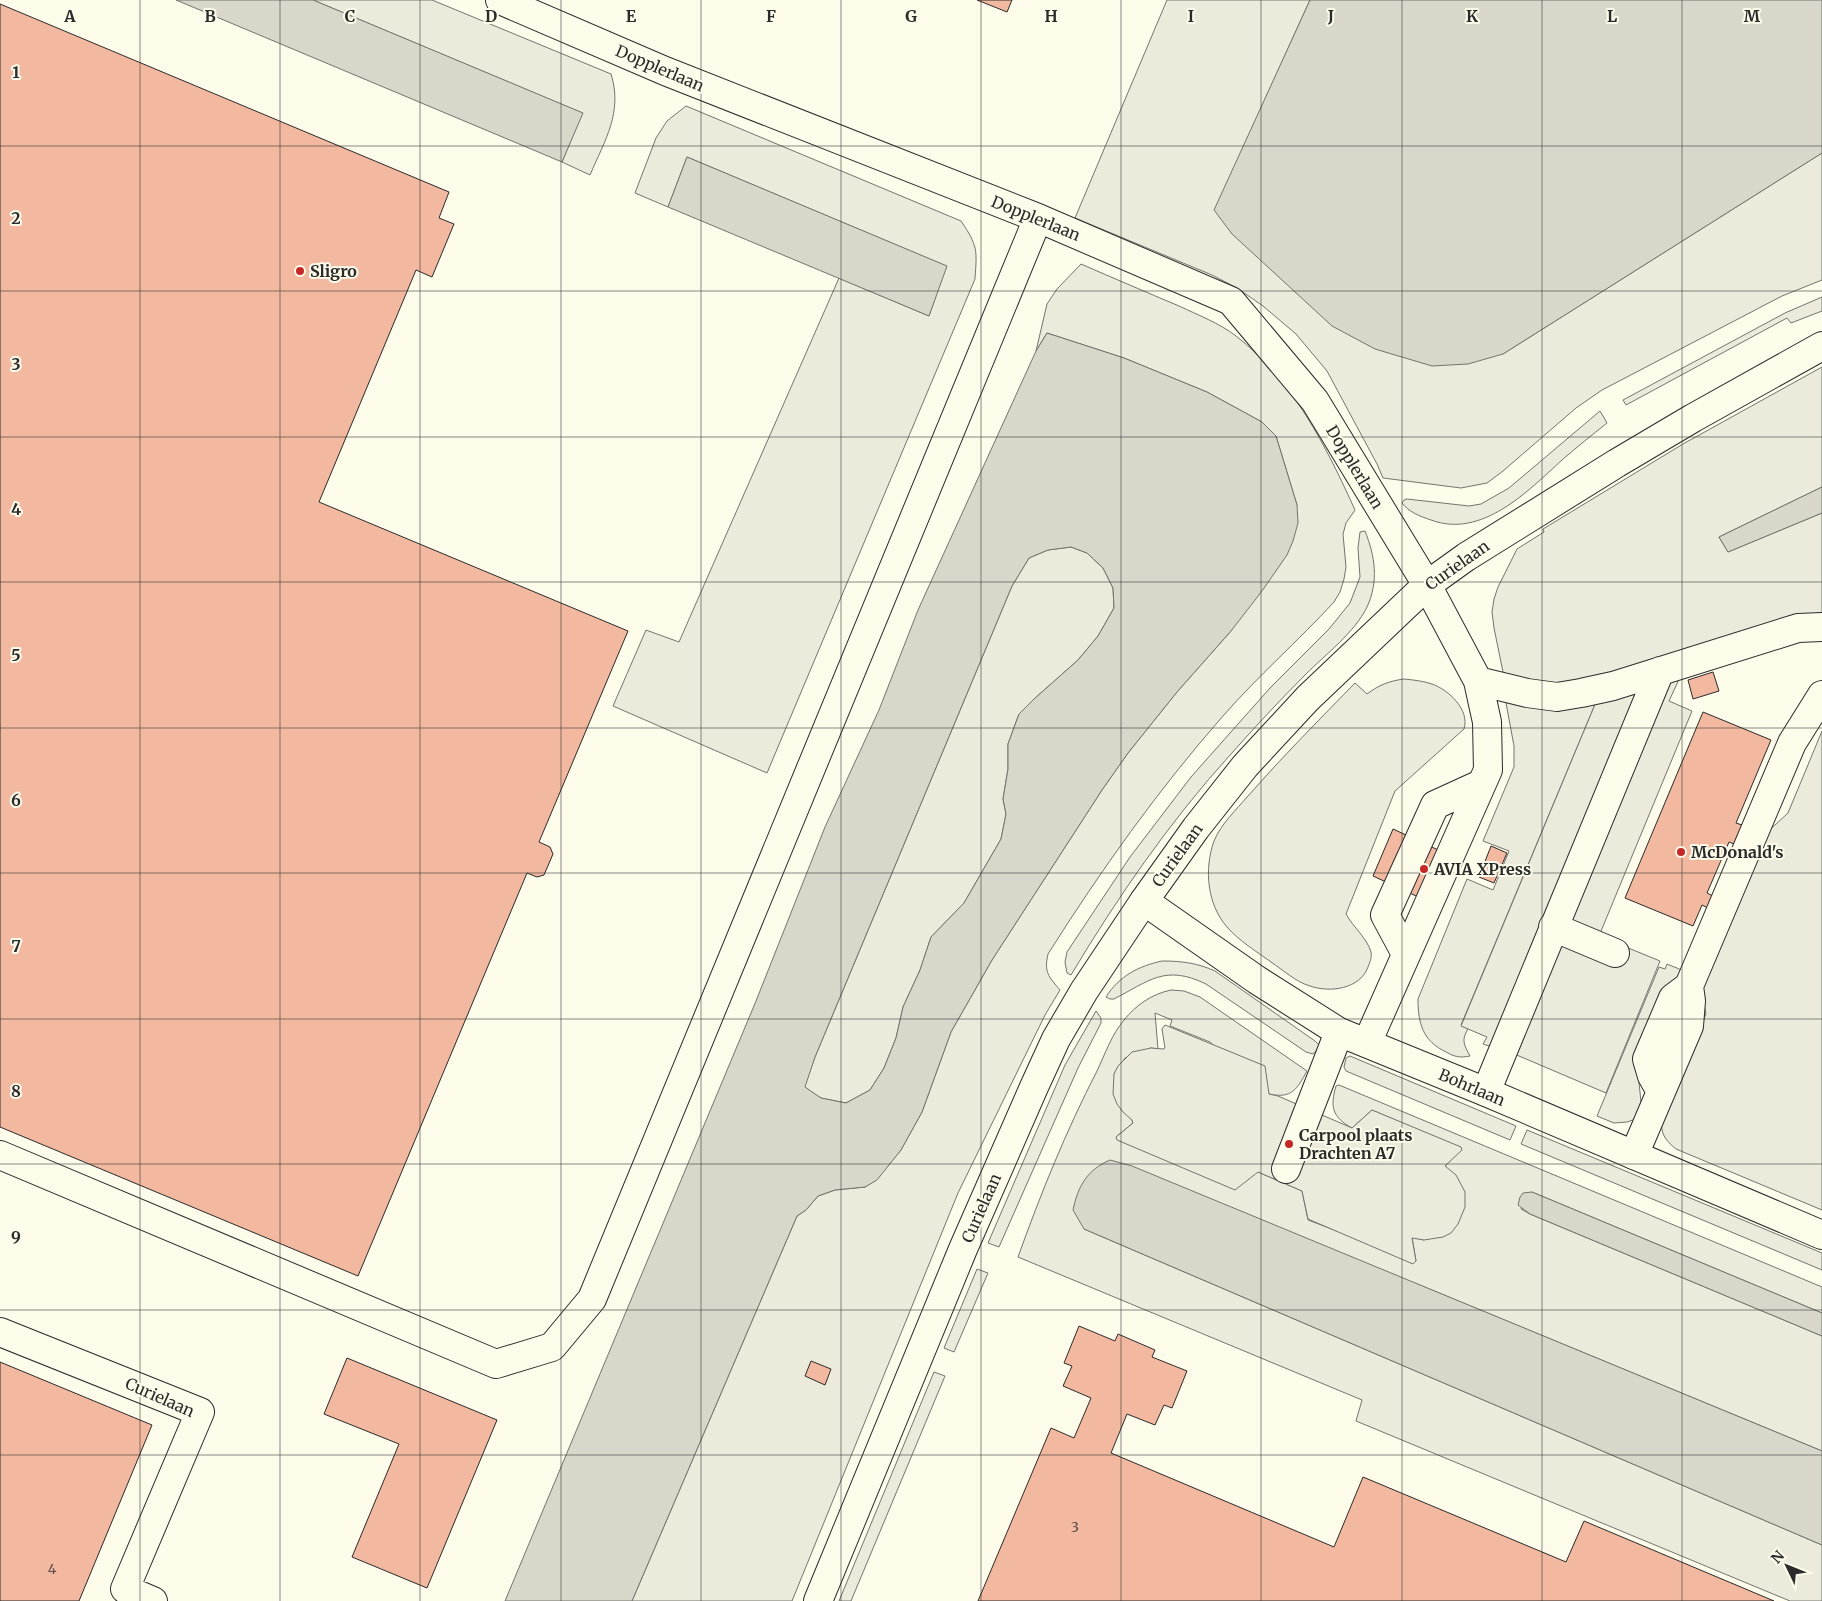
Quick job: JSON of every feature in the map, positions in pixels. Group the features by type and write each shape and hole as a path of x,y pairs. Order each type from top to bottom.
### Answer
{"street":[{"name":"Dopplerlaan","path":"514,3 664,71 1038,218 1232,301 1315,402 1427,585 1478,682 1487,722 1488,770 1481,784 1435,805 1385,915 1406,954 1367,1043"},
{"path":"0,1155 496,1364 552,1347 592,1300 1038,218"},
{"name":"Curielaan","path":"818,1601 963,1249 1056,1039 1084,991 1144,900 1196,828 1246,766 1308,698 1427,585 1466,557 1617,463 1693,418 1821,347"},
{"path":"1478,682 1527,694 1557,697 1613,686 1798,628 1822,627"},
{"path":"1486,1092 1660,671"},
{"path":"1634,1155 1689,1026 1691,1001 1689,986 1792,743 1822,695"},
{"name":"Bohrlaan","path":"1144,900 1281,996 1339,1032 1486,1092 1822,1235"},
{"path":"1553,927 1615,953"},
{"path":"1286,1168 1339,1032"},
{"name":"Curielaan","path":"0,1332 200,1412 125,1589 153,1601"}],"shaded area":[{"path":"176,0 313,0 583,113 562,162"},
{"path":"313,0 432,0 611,74 615,101 614,113 611,126 590,175 562,162 582,113"},
{"path":"1167,0 1310,0 1215,210 1503,354 1822,153 1822,280 1782,296 1602,390 1576,408 1487,483 1461,488 1383,478 1327,371 1296,334 1263,306 1237,288 1212,275 1075,218"},
{"path":"1310,0 1822,0 1822,153 1503,354 1468,364 1432,366 1375,349 1332,326 1232,234 1214,210"},
{"path":"686,106 961,221 971,237 976,254 975,279 767,773 613,706 646,630 679,642 839,278 929,316 946,266 687,157 668,207 635,193 656,138 667,121"},
{"path":"687,157 947,266 929,316 668,207"},
{"path":"1081,264 1223,327 1256,353 1275,373 1320,438 1355,510 1346,523 1343,534 1346,567 1340,592 1334,602 1236,701 1199,744 1110,861 1048,954 1046,965 1048,974 1060,990 1045,1015 958,1193 792,1601 632,1601 797,1216 806,1210 818,1196 835,1190 865,1187 876,1180 901,1150 922,1112 951,1032 992,960 1128,753 1177,692 1231,631 1297,505 1276,436 1262,422 1207,392 1124,358 1047,333 1036,351 1047,304 1057,289"},
{"path":"1822,297 1822,311 1791,323 1787,318 1626,405 1623,400 1785,313"},
{"path":"1047,333 1124,358 1207,392 1262,422 1276,436 1297,505 1298,523 1293,541 1287,555 1231,631 1177,692 1128,753 992,960 951,1032 922,1112 901,1150 877,1180 865,1187 835,1190 818,1196 806,1210 797,1216 632,1601 505,1601 756,1001 825,827 879,710 918,610 1036,351","holes":["1071,547 1087,553 1103,568 1113,588 1114,608 1098,636 1078,660 1019,714 1008,744 1008,769 1003,799 1006,814 1001,839 964,903 931,937 920,970 903,1007 896,1038 884,1068 870,1090 846,1103 821,1098 805,1087 815,1057 1012,586 1029,558 1048,550"]},
{"path":"1822,367 1822,487 1719,537 1728,552 1822,513 1822,614 1630,670 1563,684 1540,683 1503,672 1492,612 1498,587 1517,549 1544,532 1543,529 1683,444"},
{"path":"1600,411 1607,423 1519,498 1486,518 1468,523 1450,524 1418,515 1402,503 1407,499 1469,506 1481,504 1509,488"},
{"path":"1822,487 1822,513 1728,552 1719,537"},
{"path":"1365,531 1373,559 1374,578 1371,597 1362,616 1339,643 1306,674 1208,780 1145,861 1071,975 1067,973 1065,962 1067,952 1130,857 1191,777 1270,688 1329,629 1350,603 1360,577 1358,548 1360,532"},
{"path":"1071,547 1087,553 1103,568 1113,588 1114,608 1098,636 1078,660 1019,714 1008,744 1008,769 1003,799 1006,814 1001,839 964,903 931,937 920,970 903,1007 896,1038 884,1068 870,1090 846,1103 821,1098 804,1087 815,1057 1012,586 1029,558 1048,550"},
{"path":"1681,675 1669,701 1692,711 1599,936 1660,961 1606,1093 1519,1056 1483,1044 1487,1037 1461,1026 1596,702"},
{"path":"1404,679 1432,684 1451,696 1457,702 1464,715 1464,729 1395,791 1346,914 1371,952 1370,961 1364,974 1351,985 1335,989 1310,986 1295,979 1248,946 1220,918 1211,897 1208,874 1214,841 1225,823 1261,781 1355,683 1367,694 1384,684"},
{"path":"1509,701 1596,702 1461,1025 1468,1029 1464,1042 1470,1056 1458,1057 1438,1048 1427,1037 1423,1031 1419,1016 1418,999 1467,879 1493,890 1509,851 1483,841 1514,767 1514,746 1506,703"},
{"path":"1822,731 1822,1210 1676,1149 1664,1136 1662,1119 1706,1014 1701,987 1762,837 1788,813"},
{"path":"1162,961 1189,963 1215,971 1315,1041 1319,1045 1317,1050 1313,1054 1306,1052 1206,984 1192,978 1179,975 1158,977 1114,999 1106,997 1117,983 1130,973"},
{"path":"1667,964 1684,971 1638,1073 1641,1109 1636,1119 1614,1123 1597,1116 1659,967 1665,969"},
{"path":"1171,990 1184,991 1200,997 1307,1071 1297,1088 1293,1091 1283,1095 1269,1094 1210,1042 1170,1026 1172,1020 1155,1013 1158,1049 1151,1048 1125,1058 1114,1074 1133,1123 1116,1137 1258,1172 1302,1191 1308,1220 1416,1261 1412,1237 1424,1240 1446,1165 1462,1149 1372,1110 1352,1128 1340,1120 1334,1111 1334,1093 1336,1086 1339,1085 1822,1287 1822,1313 1532,1192 1521,1209 1822,1336 1822,1451 1417,1284 1084,1229 1822,1545 1822,1601 1790,1601 1356,1421 1362,1400 1018,1257 1064,1139 1116,1031 1139,1005 1157,994"},
{"path":"1096,1011 1101,1018 1101,1023 1078,1068 999,1247 988,1243 1065,1065"},
{"name":"Carpool plaats Drachten A7","path":"1165,1025 1265,1066 1269,1094 1278,1096 1352,1128 1372,1110 1461,1147 1462,1150 1445,1166 1456,1175 1465,1192 1465,1207 1458,1224 1451,1233 1443,1237 1424,1240 1412,1238 1416,1261 1413,1264 1308,1219 1302,1191 1258,1172 1235,1190 1117,1140 1116,1137 1133,1123 1117,1104 1113,1094 1114,1074 1118,1066 1132,1052 1151,1048 1165,1048 1162,1029"},
{"path":"1350,1056 1516,1126 1510,1140 1346,1071 1344,1067 1346,1058"},
{"path":"1527,1130 1822,1253 1822,1270 1521,1144"},
{"path":"1110,1160 1132,1166 1822,1451 1822,1545 1084,1229 1073,1210 1078,1193 1090,1174"},
{"path":"1532,1192 1822,1313 1822,1336 1530,1214 1518,1205 1523,1193"},
{"path":"977,1269 988,1273 954,1352 944,1348"},
{"path":"934,1372 945,1376 851,1601 839,1601"}],"building":[{"path":"977,0 1012,0 1007,12"},
{"path":"0,4 449,192 439,218 454,224 432,277 416,270 319,502 628,631 539,842 550,847 553,854 544,875 537,877 527,873 358,1276 0,1127"},
{"path":"1713,672 1719,691 1693,699 1688,680"},
{"path":"1703,712 1771,740 1736,823 1742,825 1734,844 1729,842 1707,893 1713,896 1708,908 1702,905 1693,926 1625,898"},
{"path":"1393,829 1462,861 1442,908 1373,876"},
{"path":"1491,846 1507,853 1494,883 1479,877"},
{"path":"1079,1326 1115,1341 1118,1334 1155,1350 1152,1357 1187,1371 1172,1408 1164,1405 1155,1425 1127,1414 1111,1453 1334,1547 1363,1477 1566,1562 1584,1521 1774,1601 978,1601 1051,1428 1074,1438 1091,1398 1063,1386 1072,1366 1064,1363"},
{"path":"347,1358 497,1420 427,1588 352,1557 399,1444 324,1414"},
{"path":"811,1361 831,1369 825,1385 805,1376"},
{"path":"0,1362 152,1425 79,1601 0,1601"}],"place":[{"name":"Sligro","path":"300,271"},
{"name":"McDonald's","path":"1681,852"},
{"name":"AVIA XPress","path":"1424,869"},
{"name":"Carpool plaats Drachten A7","path":"1289,1144"}]}
